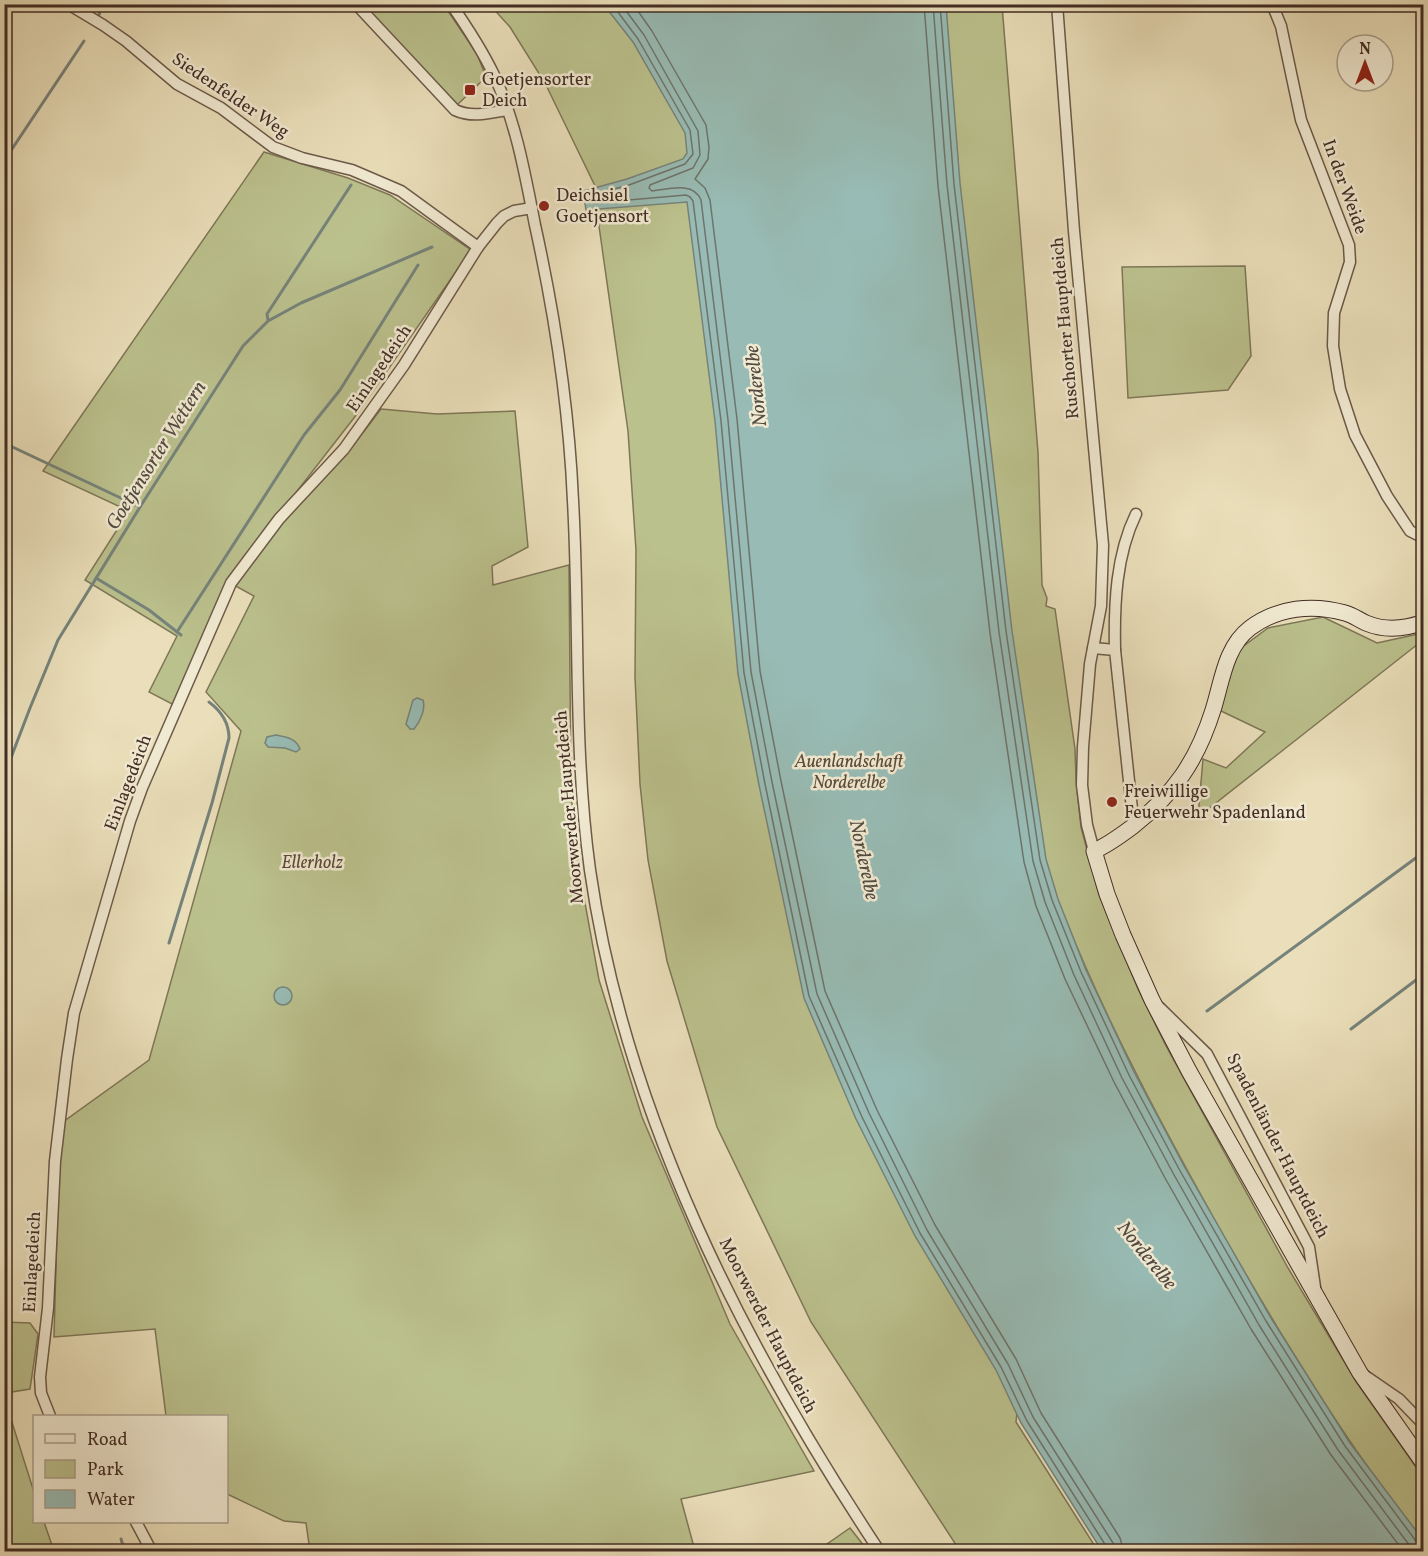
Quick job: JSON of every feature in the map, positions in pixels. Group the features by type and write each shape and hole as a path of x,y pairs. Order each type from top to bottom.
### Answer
{"street":[{"name":"Siedenfelder Weg","path":"68,4 126,41 177,84 221,108 273,147 302,158 352,170 401,191 478,247"},
{"path":"356,4 455,110 473,115 507,110"},
{"name":"Moorwerder Hauptdeich","path":"451,4 492,72 520,149 555,324 569,438 576,563 576,682 585,831 598,923 622,1025 662,1137 720,1277 745,1328 812,1446 880,1551"},
{"name":"Ruschorter Hauptdeich","path":"1057,4 1074,231 1103,545 1101,606 1086,702 1082,785 1087,825 1094,851"},
{"name":"In der Weide","path":"1272,4 1281,26 1301,120 1349,244 1350,262 1334,314 1333,346 1340,389 1355,435 1387,496 1410,531 1424,538"},
{"path":"478,247 504,216 514,211 532,208"},
{"name":"Einlagedeich","path":"50,1415 41,1393 40,1377 48,1308 55,1161 67,1059 79,994 130,821 142,788 231,583 279,519 344,449 404,365 478,247"},
{"path":"1136,514 1121,556 1115,650 1132,809 1137,823"},
{"path":"1094,851 1105,846 1137,823 1167,796 1193,760 1213,711 1227,660 1236,643 1249,628 1270,616 1305,608 1324,608 1348,614 1369,624 1392,629 1410,627 1424,622"},
{"path":"1093,648 1115,650"},
{"name":"Spadenländer Hauptdeich","path":"1094,851 1107,894 1152,1000 1194,1081 1360,1373 1424,1464"},
{"name":"Spadenländer Hauptdeich","path":"1152,1000 1207,1054 1309,1247 1316,1297"},
{"path":"1360,1373 1399,1399 1424,1425"},
{"path":"137,1523 152,1551"}],"green space":[{"path":"360,5 444,5 477,54 486,77 456,106"},
{"name":"Auenlandschaft Norderelbe","path":"490,5 1002,5 1038,452 1042,585 1047,598 1046,606 1055,609 1075,749 1081,827 1099,895 1138,989 1166,1046 1288,1268 1357,1383 1423,1477 1423,1540 1369,1469 1319,1394 1226,1240 1140,1082 1082,960 1065,918 1016,1422 1098,1551 960,1551 811,1322 717,1127 667,961 648,860 640,784 635,677 636,550 628,431 597,212 596,188 545,83 510,27"},
{"path":"264,152 348,178 390,195 471,250 357,414 228,580 174,705 149,692 177,636 85,580 129,511 43,471"},
{"path":"1245,266 1251,356 1228,390 1128,398 1122,267"},
{"name":"Ellerholz","path":"381,409 437,414 515,411 528,547 492,566 493,585 569,565 571,794 579,870 599,980 642,1117 730,1324 814,1471 681,1499 695,1551 310,1551 306,1523 284,1521 228,1494 228,1415 166,1415 155,1329 54,1337 59,1156 63,1122 149,1060 241,731 206,692 254,596 232,584 281,522 349,451"},
{"path":"1323,617 1377,643 1423,633 1423,640 1198,817 1203,759 1226,768 1265,732 1219,710 1237,651 1268,628"},
{"path":"5,1322 30,1323 38,1334 30,1389 12,1392 10,1416 33,1489 33,1523 44,1523 54,1551 5,1551"},
{"path":"850,1528 868,1551 817,1551"}],"water":[{"name":"Auenlandschaft Norderelbe","path":"604,5 946,5 960,183 1012,631 1046,859 1058,899 1086,970 1134,1072 1184,1166 1271,1318 1350,1443 1423,1540 1423,1551 1102,1551 1021,1423 996,1370 915,1236 856,1119 804,998 738,674 715,421 687,202 586,210 583,191 627,179 683,159 687,153 685,133 633,42"},
{"path":"417,698 423,700 423,711 414,729 410,729 406,724 413,700"},
{"path":"276,735 293,740 300,749 296,752 285,748 268,747 265,743 267,737"},
{"path":"283,987 289,990 292,996 289,1002 283,1005 277,1002 274,996 277,990"}],"waterway":[{"path":"94,4 100,11 99,15"},
{"path":"4,161 84,41"},
{"path":"268,320 267,314 351,185"},
{"name":"Goetjensorter Wettern","path":"4,776 58,640 243,346 268,321 301,303 432,247"},
{"path":"177,632 304,435 340,390 418,265"},
{"path":"4,443 140,507"},
{"path":"96,578 149,610 181,635"},
{"path":"169,943 212,803 229,738 228,727 223,717 209,702"},
{"path":"1207,1011 1424,852"},
{"path":"1351,1029 1424,974"},
{"path":"4,1409 10,1409"},
{"path":"121,1539 125,1552"},
{"path":"89,1547 91,1552"}],"place":[{"name":"Goetjensorter Deich","path":"470,90"},
{"name":"Deichsiel Goetjensort","path":"544,206"},
{"name":"Freiwillige Feuerwehr Spadenland","path":"1112,802"}],"water label":[{"name":"Norderelbe","path":"757,386"},
{"name":"Norderelbe","path":"863,860"},
{"name":"Norderelbe","path":"1146,1256"}]}
